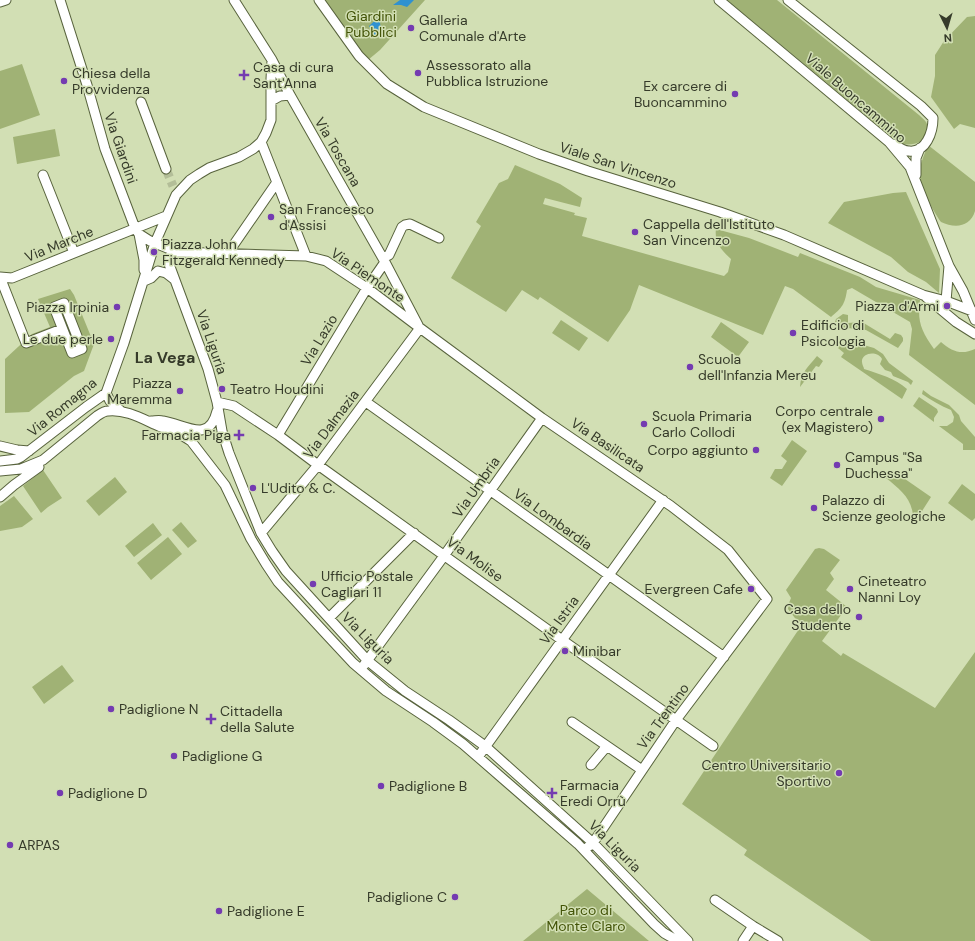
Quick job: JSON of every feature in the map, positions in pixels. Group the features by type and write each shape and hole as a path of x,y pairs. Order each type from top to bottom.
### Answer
{"street":[{"path":"0,2 6,0"},
{"name":"Via Giardini","path":"60,0 87,85 105,149 134,231"},
{"name":"Via Toscana","path":"234,0 272,60 290,95 384,260 420,328"},
{"name":"Viale San Vincenzo","path":"318,0 359,56 387,84 424,107 539,154 588,171 720,212 784,235 923,295 946,301"},
{"name":"Viale Buoncammino","path":"719,0 889,142 910,167 949,266 974,313"},
{"path":"788,0 921,106 933,118 933,128 930,136 920,148 915,151 907,151 889,142"},
{"path":"144,281 155,243 174,191 209,168 239,157 253,149 261,142 271,120 272,60"},
{"path":"271,101 280,96 290,95"},
{"path":"141,102 166,169"},
{"path":"261,142 306,256"},
{"path":"916,181 915,163 920,148"},
{"path":"43,175 74,253"},
{"path":"228,253 277,182"},
{"path":"134,231 166,216"},
{"name":"Via Lazio","path":"278,435 384,260 389,255 402,227 410,224 439,238"},
{"path":"134,231 174,254"},
{"path":"134,231 144,260 144,281"},
{"name":"Via Marche","path":"0,277 12,278 134,231"},
{"name":"Via Piemonte","path":"174,254 228,253 306,256 326,261 367,288 420,328"},
{"name":"Via Liguria","path":"174,254 169,264 208,369 222,431 229,453 261,533 286,571 368,661 405,691 485,746 594,843 688,941"},
{"name":"Viale Buoncammino","path":"946,301 949,266"},
{"path":"144,281 158,271 166,273 175,280"},
{"path":"0,277 26,343 62,328"},
{"name":"Via Romagna","path":"0,461 16,459 29,451 106,393 144,281"},
{"path":"923,295 956,322 975,334"},
{"path":"946,301 974,313"},
{"path":"64,303 82,349 72,353 62,328 54,307 64,303"},
{"name":"Via Dalmazia","path":"261,533 318,465 420,328"},
{"name":"Via Basilicata","path":"420,328 542,418 663,500 728,550 767,599"},
{"path":"106,393 110,401 121,411 150,421 162,420 197,430 205,430 215,421 217,405"},
{"name":"Via Lombardia","path":"366,402 724,657"},
{"name":"Via Molise","path":"217,405 234,406 278,435 562,640 713,746"},
{"name":"Via Romagna","path":"0,472 21,469 43,460 97,416 106,411 121,411"},
{"name":"Via Umbria","path":"360,669 368,661 445,555 542,418"},
{"name":"Via Liguria","path":"150,421 176,432 191,441 225,485 252,539 278,582 360,669 386,691 444,730 478,757 584,850 654,924 664,933 678,941"},
{"path":"0,446 29,451"},
{"path":"0,497 41,466 43,460"},
{"name":"Via Istria","path":"478,757 663,500"},
{"path":"328,618 414,533"},
{"name":"Via Trentino","path":"584,850 594,843 676,720 767,599"},
{"path":"572,722 642,770"},
{"path":"591,765 607,746"},
{"path":"715,900 778,941"},
{"path":"743,941 753,926"}],"green space":[{"name":"Giardini Pubblici","path":"324,0 425,0 380,50 368,60"},
{"path":"727,0 777,0 922,118 926,122 928,128 926,138 922,141 911,144 899,143"},
{"path":"975,16 975,128 960,124 954,129 931,97 935,76 935,55 944,41 967,17"},
{"path":"22,64 40,115 0,129 0,71"},
{"path":"55,129 60,156 17,164 13,137"},
{"path":"928,145 975,182 975,211 973,217 965,224 956,226 941,222 926,197 921,182 920,169"},
{"path":"515,165 560,184 582,198 580,207 545,198 543,204 587,218 582,236 724,276 728,272 731,259 717,242 716,229 749,238 798,257 800,253 860,277 876,287 920,300 919,314 921,326 934,349 941,342 957,352 966,352 975,349 975,405 909,355 912,329 910,322 852,288 847,290 842,305 831,317 793,289 785,286 763,335 639,285 630,310 608,342 540,297 538,300 522,290 506,312 451,278 481,226 476,222 499,183 508,179"},
{"path":"906,192 940,269 939,293 926,282 908,272 891,257 828,223 844,202"},
{"path":"70,289 74,295 94,344 84,371 74,376 29,412 5,413 5,359 32,334 50,327 38,299"},
{"path":"843,314 848,315 848,323 862,322 890,339 895,333 901,335 903,341 898,348 866,330 839,327 837,322 835,322 836,319"},
{"path":"561,320 588,338 579,351 552,333"},
{"path":"721,322 749,342 738,357 711,337"},
{"path":"853,342 874,348 883,354 889,363 913,381 911,385 908,382 893,376 891,372 885,370 880,364 882,359 877,354 864,356 862,359 864,369 892,379 907,389 902,399 841,357 844,353 838,348 839,346"},
{"path":"817,356 823,361 819,367 816,366 800,387 803,374"},
{"path":"923,390 949,405 959,415 961,421 975,437 975,450 963,450 963,444 939,426 947,426 953,422 954,417 951,410 922,394"},
{"path":"919,397 937,409 938,412 934,418 934,422 913,406"},
{"path":"792,440 807,451 782,486 770,478 775,469 782,469 787,461 781,456"},
{"path":"43,470 62,498 41,513 23,486"},
{"path":"892,470 931,497 915,522 913,521 913,514 906,496 886,478"},
{"path":"115,477 127,492 99,516 86,501"},
{"path":"962,484 975,494 975,518 972,521 948,503"},
{"path":"14,496 33,519 22,527 0,531 0,506"},
{"path":"181,522 197,541 188,548 172,530"},
{"path":"153,523 162,535 134,557 125,546"},
{"path":"168,537 182,554 151,580 137,563"},
{"name":"Centro Universitario Sportivo","path":"815,549 824,549 840,560 830,573 834,579 826,590 847,607 822,641 841,656 843,653 935,708 975,652 975,941 871,941 744,855 747,850 682,804 801,626 788,609 791,598 786,590"},
{"path":"62,665 74,681 44,704 32,687"},
{"name":"Parco di Monte Claro","path":"587,889 649,941 523,941"}],"water":[{"path":"400,0 414,0 407,7 393,5"},
{"path":"381,15 380,24 383,32 376,38 369,26"}],"tunnel":[{"path":"166,169 173,186"}],"place":[{"name":"Galleria Comunale d'Arte","path":"411,28"},
{"name":"Assessorato alla Pubblica Istruzione","path":"418,73"},
{"name":"Casa di cura Sant'Anna","path":"244,75"},
{"name":"Chiesa della Provvidenza","path":"64,81"},
{"name":"Ex carcere di Buoncammino","path":"735,94"},
{"name":"San Francesco d'Assisi","path":"271,217"},
{"name":"Cappella dell'Istituto San Vincenzo","path":"635,232"},
{"name":"Piazza John Fitzgerald Kennedy","path":"154,252"},
{"name":"Piazza d'Armi","path":"947,306"},
{"name":"Piazza Irpinia","path":"117,307"},
{"name":"Edificio di Psicologia","path":"793,333"},
{"name":"Le due perle","path":"111,339"},
{"name":"Scuola dell'Infanzia Mereu","path":"690,367"},
{"name":"Teatro Houdini","path":"222,389"},
{"name":"Piazza Maremma","path":"180,391"},
{"name":"Corpo centrale (ex Magistero)","path":"881,419"},
{"name":"Scuola Primaria Carlo Collodi","path":"644,424"},
{"name":"Farmacia Piga","path":"239,435"},
{"name":"Corpo aggiunto","path":"756,450"},
{"name":"Campus \"Sa Duchessa\"","path":"837,465"},
{"name":"L'Udito & C.","path":"253,488"},
{"name":"Palazzo di Scienze geologiche","path":"814,508"},
{"name":"Ufficio Postale Cagliari 11","path":"313,584"},
{"name":"Evergreen Cafe","path":"751,589"},
{"name":"Cineteatro Nanni Loy","path":"850,589"},
{"name":"Casa dello Studente","path":"859,617"},
{"name":"Minibar","path":"565,651"},
{"name":"Padiglione N","path":"111,709"},
{"name":"Cittadella della Salute","path":"211,719"},
{"name":"Padiglione G","path":"174,756"},
{"name":"Centro Universitario Sportivo","path":"839,773"},
{"name":"Padiglione B","path":"381,786"},
{"name":"Padiglione D","path":"60,793"},
{"name":"Farmacia Eredi Orrù","path":"552,793"},
{"name":"ARPAS","path":"10,845"},
{"name":"Padiglione C","path":"455,897"},
{"name":"Padiglione E","path":"219,911"}],"district":[{"name":"La Vega","path":"165,357"}]}
